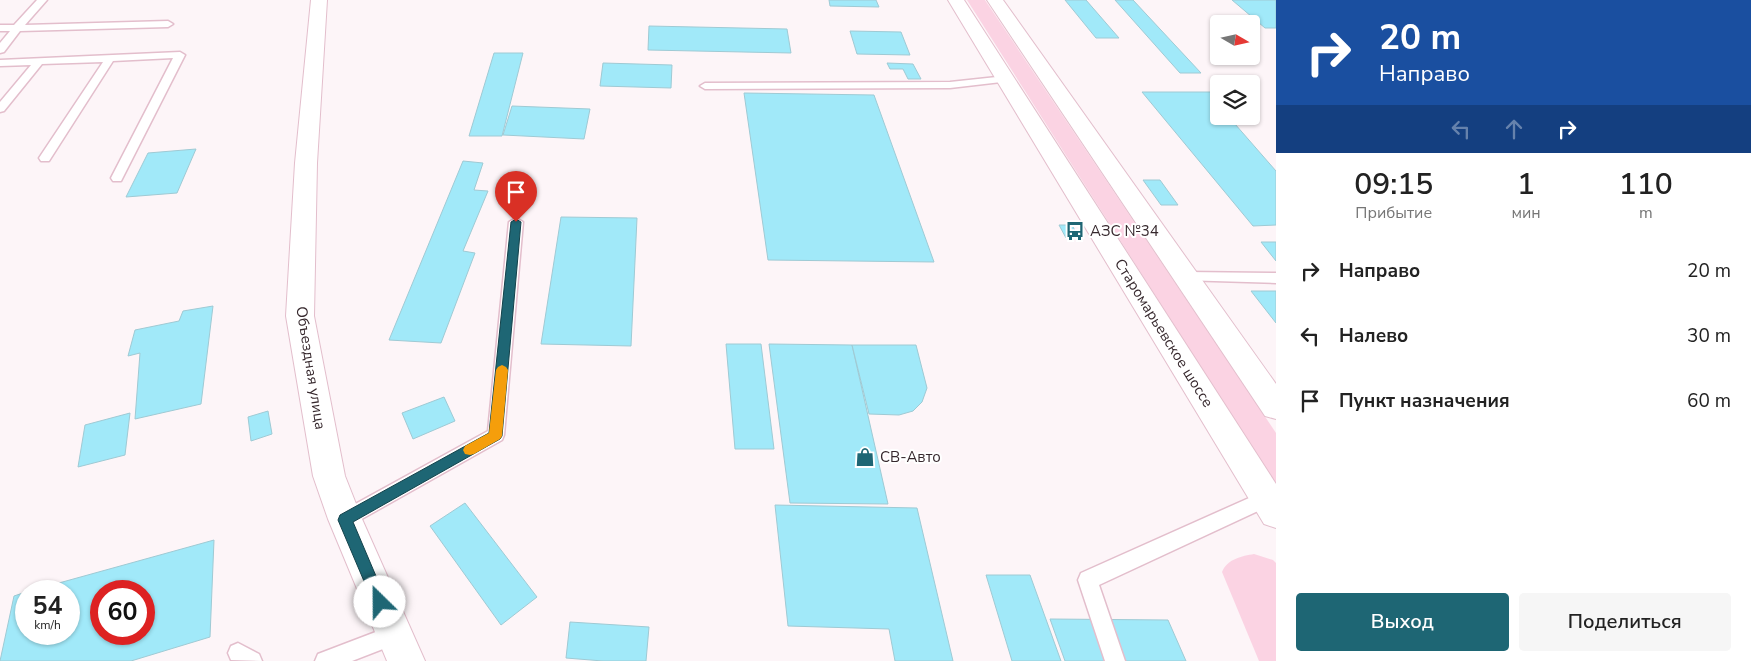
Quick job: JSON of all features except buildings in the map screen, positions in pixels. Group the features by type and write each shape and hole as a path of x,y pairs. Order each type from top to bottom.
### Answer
{"main road":[{"name":"Объездная улица","path":"319,0 306,163 300,316 329,476 344,520 400,648"},
{"name":"Старомарьевское шоссе","path":"956,0 1272,506"},
{"path":"996,0 1276,407"}],"lane":[{"path":"0,50 42,0"},
{"path":"0,28 168,24"},
{"path":"0,62 180,56 117,178"},
{"path":"45,158 110,58"},
{"path":"0,109 39,61"},
{"path":"705,86 950,85 1006,79"},
{"path":"344,520 496,436 516,222"},
{"path":"1186,277 1276,278"},
{"path":"1115,661 1088,580 1272,506"},
{"path":"325,661 400,648"}],"shaded area":[{"path":"967,0 985,0 1276,433 1276,485"},
{"path":"1254,554 1273,560 1276,563 1276,661 1259,661 1222,572 1231,561"}],"slow traffic":[{"path":"470,450 496,436 502,370"}],"place":[{"name":"АЗС №34","path":"1075,231"},
{"name":"СВ-Авто","path":"865,457"}],"route":[{"path":"380,602 344,520 496,436 516,222"}]}
